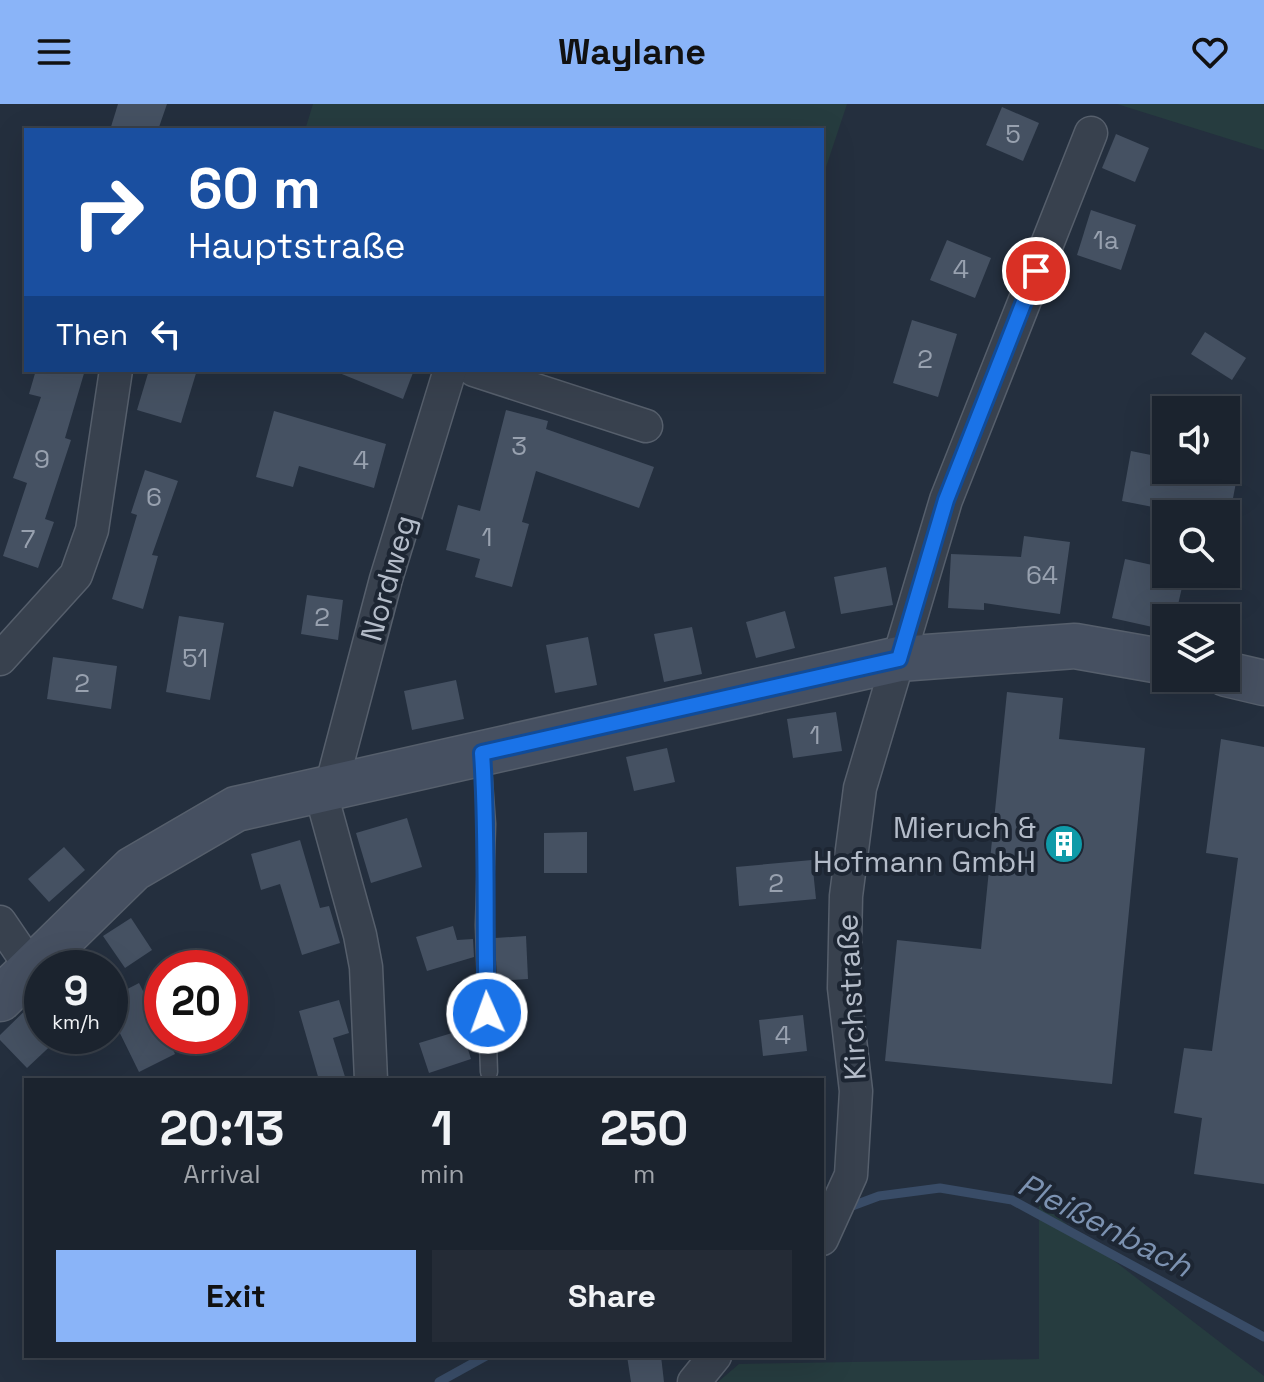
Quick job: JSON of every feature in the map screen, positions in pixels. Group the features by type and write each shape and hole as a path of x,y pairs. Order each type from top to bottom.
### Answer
{"street":[{"name":"Kirchstraße","path":"825,1235 851,1175 856,1091 844,988 846,896 860,788 946,500 1091,133"},
{"path":"0,659 76,575 92,530 116,372"},
{"name":"Nordweg","path":"325,788 449,372"},
{"path":"480,372 646,426"},
{"path":"51,950 133,869 236,809 899,659 1075,646 1152,660"},
{"path":"1240,677 1264,683"},
{"path":"325,788 362,946 371,1078"},
{"path":"0,922 24,957"},
{"path":"0,999 24,976"},
{"path":"694,1382 713,1358"}],"lane":[{"path":"482,753 487,824 484,925 489,1072"}],"green space":[{"path":"313,104 847,104 824,173 824,128 306,128"},
{"path":"1117,104 1264,104 1264,150"},
{"path":"1039,1203 1264,1376 1264,1382 718,1382 739,1364 1039,1359"}],"building":[{"path":"118,104 167,104 159,128 111,128"},
{"path":"1002,107 1039,123 1023,161 986,145"},
{"path":"1116,134 1149,148 1135,182 1102,168"},
{"path":"1091,210 1136,225 1121,270 1077,255"},
{"path":"947,240 991,258 975,298 930,280"},
{"path":"912,320 957,334 938,397 893,383"},
{"path":"1205,332 1246,358 1232,380 1191,354"},
{"path":"35,372 84,372 65,438 71,440 45,519 54,522 38,568 3,556 27,483 13,478 41,397 29,394"},
{"path":"148,372 196,372 181,423 137,410"},
{"path":"337,372 413,372 403,399"},
{"path":"506,410 548,421 546,429 654,467 639,508 536,471 522,522 529,524 512,587 475,577 480,559 446,550 458,505 480,511"},
{"path":"274,411 386,444 374,488 299,466 293,487 256,477"},
{"path":"1131,451 1152,455 1152,484 1236,484 1233,500 1152,500 1152,507 1122,501"},
{"path":"145,470 178,481 152,555 158,556 143,609 112,599 137,515 131,513"},
{"path":"1024,536 1070,542 1060,614 984,603 984,610 948,608 951,554 1021,557"},
{"path":"1125,559 1152,565 1152,588 1182,588 1178,604 1152,604 1152,627 1112,618"},
{"path":"886,567 893,605 841,614 834,577"},
{"path":"307,595 343,600 338,640 301,634"},
{"path":"785,611 795,648 756,658 746,622"},
{"path":"179,616 224,623 210,700 166,692"},
{"path":"692,627 702,674 664,682 654,634"},
{"path":"588,637 597,685 555,693 546,645"},
{"path":"53,657 117,666 111,709 47,699"},
{"path":"456,680 464,719 412,730 404,691"},
{"name":"Mieruch & Hofmann GmbH","path":"1007,692 1063,698 1059,739 1145,748 1112,1084 885,1061 897,940 981,949"},
{"path":"836,712 842,751 793,758 787,719"},
{"path":"1221,739 1264,747 1264,1184 1194,1174 1202,1118 1174,1113 1184,1048 1212,1051 1238,858 1206,853"},
{"path":"667,748 675,782 634,791 626,757"},
{"path":"407,818 422,867 371,883 356,833"},
{"path":"587,832 587,873 544,873 544,833"},
{"path":"300,840 320,908 329,906 340,943 302,955 280,884 261,890 251,854"},
{"path":"64,847 85,870 49,902 28,879"},
{"path":"812,860 816,899 739,906 736,867"},
{"path":"131,918 152,950 144,950 144,955 128,966 128,950 113,950 103,936"},
{"path":"453,926 457,940 473,939 474,957 427,971 416,937"},
{"path":"526,936 528,979 497,981 495,938"},
{"path":"139,983 144,993 144,1054 175,1054 139,1072 128,1050 128,989"},
{"path":"339,1000 349,1033 333,1038 345,1078 318,1078 299,1011"},
{"path":"24,1012 24,1054 42,1054 27,1068 0,1040 0,1035"},
{"path":"803,1015 807,1051 763,1056 759,1020"},
{"path":"462,1030 471,1059 429,1073 419,1043"},
{"path":"627,1358 661,1358 664,1382 631,1382"}],"waterway":[{"name":"Pleißenbach","path":"844,1209 879,1196 940,1188 1012,1200 1264,1337"},
{"name":"Pleißenbach","path":"439,1382 482,1358"}],"place":[{"name":"Mieruch & Hofmann GmbH","path":"1064,844"}],"route":[{"path":"487,1013 484,925 487,824 482,753 899,659 946,500 1036,271"}]}
